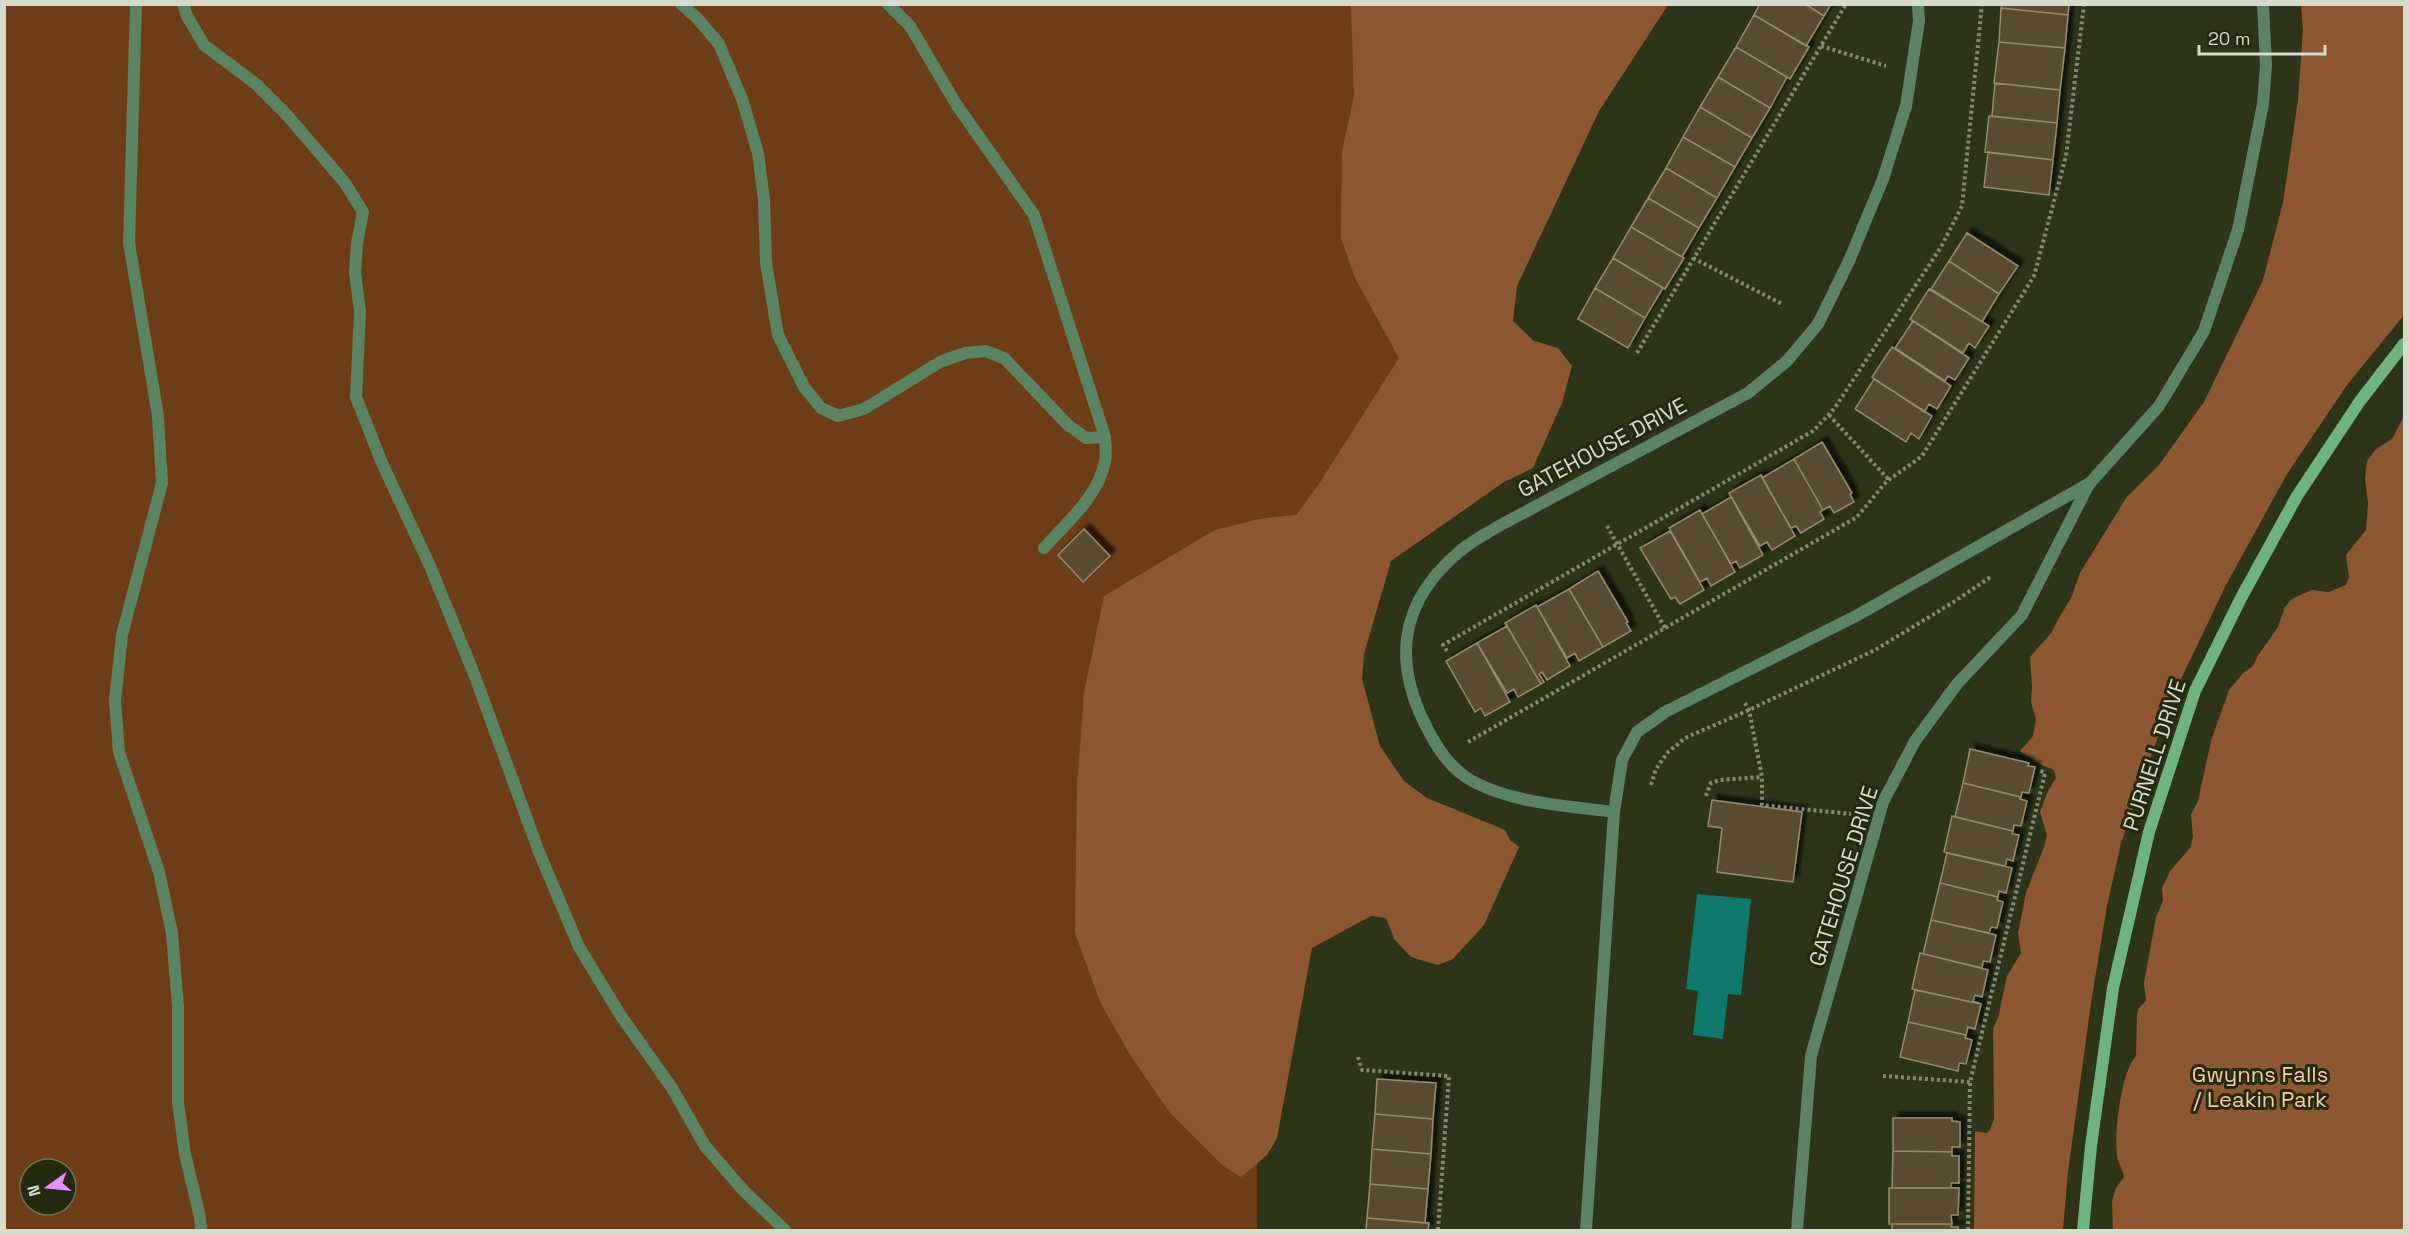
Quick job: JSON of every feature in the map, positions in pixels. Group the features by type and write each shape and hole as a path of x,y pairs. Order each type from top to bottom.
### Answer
{"street":[{"path":"136,4 129,243 158,416 162,483 122,635 115,701 120,752 159,872 172,933 178,1007 178,1102 185,1154 200,1216 201,1230"},
{"path":"183,4 187,16 204,45 256,84 286,115 345,183 363,212 357,243 355,272 360,312 356,397 382,463 430,566 470,663 539,852 579,947 621,1016 672,1088 705,1146 743,1190 785,1230"},
{"path":"681,4 697,18 719,44 742,99 758,153 764,200 766,262 778,335 804,387 821,408 838,416 864,409 940,362 965,353 985,351 1004,358 1068,425 1086,438 1106,437"},
{"path":"888,4 910,26 956,104 1034,215 1106,437 1105,461 1098,481 1082,506 1044,548"},
{"name":"GATEHOUSE DRIVE","path":"1614,812 1516,798 1475,783 1446,761 1429,733 1414,701 1407,676 1405,642 1414,607 1433,576 1460,551 1497,527 1748,393 1787,361 1818,324 1849,261 1882,179 1906,106 1919,21 1918,4"},
{"name":"GATEHOUSE DRIVE","path":"1797,1230 1810,1056 1883,802 1915,741 1957,684 2022,615 2090,483 2159,406 2204,331 2238,231 2263,104 2266,66 2263,4"},
{"name":"PURNELL DRIVE","path":"2083,1230 2091,1146 2113,988 2149,832 2195,691 2241,598 2297,496 2360,401 2404,345"},
{"name":"GATEHOUSE DRIVE","path":"1586,1230 1614,812 1622,760 1637,732 1665,712 1856,616 2090,483"}],"path":[{"path":"1637,353 1846,4"},
{"path":"1467,742 1857,517 1889,480 1922,456 2034,276 2066,156 2084,4"},
{"path":"1821,46 1891,68"},
{"path":"1694,258 1782,304"},
{"path":"1829,415 1889,480"},
{"path":"1607,526 1665,628"},
{"path":"1651,785 1656,769 1667,753 1684,738 1875,650 1992,576"},
{"path":"1732,678 1749,710 1762,777 1762,805 1879,817"},
{"path":"1968,1230 1970,1082 2045,772 2039,770"},
{"path":"1706,795 1711,783 1720,780 1762,777"},
{"path":"1358,1057 1362,1070 1449,1076 1438,1230"},
{"path":"1883,1076 1970,1082"}],"shaded area":[{"path":"5,5 1641,5 1408,463 1285,930 1257,1167 1257,1230 5,1230"}],"green space":[{"path":"1351,5 1668,5 1599,111 1517,286 1513,321 1534,341 1558,348 1572,366 1562,403 1533,468 1504,482 1391,561 1364,654 1362,679 1380,746 1404,781 1427,798 1505,830 1510,840 1519,847 1484,925 1453,959 1438,965 1411,957 1394,939 1386,918 1371,916 1312,948 1277,1138 1267,1155 1241,1177 1223,1166 1170,1113 1131,1056 1101,1004 1075,933 1077,786 1084,693 1104,596 1215,530 1259,519 1296,515 1317,487 1399,358 1355,278 1341,238 1342,150 1354,97"},
{"path":"2301,5 2404,5 2404,315 2347,385 2287,474 2226,585 2170,702 2121,843 2107,906 2068,1172 2063,1230 1974,1230 1975,1131 1986,1133 1990,1130 1994,1119 1993,1028 1998,1018 2007,976 2021,953 2018,933 2026,893 2047,835 2040,812 2056,778 2054,770 2039,764 2020,751 2033,736 2036,719 2031,702 2030,657 2051,633 2071,598 2080,573 2126,498 2159,465 2204,402 2263,280 2283,203 2298,100 2303,31"},
{"name":"Gwynns Falls / Leakin Park","path":"2404,416 2404,1230 2113,1230 2112,1200 2116,1188 2124,1177 2117,1158 2116,1145 2120,1103 2126,1075 2136,1056 2137,1015 2138,1009 2146,1001 2144,983 2156,917 2163,901 2162,888 2170,871 2190,848 2193,837 2191,815 2198,801 2211,741 2229,690 2243,673 2253,666 2278,627 2285,607 2292,599 2311,590 2329,592 2346,585 2349,577 2346,555 2366,530 2367,461 2376,449 2392,439"}],"water":[{"path":"1697,894 1751,899 1741,995 1728,994 1723,1039 1693,1035 1698,991 1686,989"}],"building":[{"path":"1760,4 1805,4 1824,16 1806,46 1754,15"},
{"path":"1805,4 1831,4 1824,16"},
{"path":"2002,4 2069,4 2068,15 2001,8"},
{"path":"2001,8 2068,15 2065,48 1999,42"},
{"path":"1754,15 1809,47 1790,79 1736,47"},
{"path":"1999,42 2065,48 2060,90 1994,83"},
{"path":"1736,47 1787,77 1770,108 1718,77"},
{"path":"1718,77 1770,108 1752,138 1700,107"},
{"path":"1995,83 2060,90 2057,123 1992,116"},
{"path":"1700,107 1752,138 1735,167 1683,137"},
{"path":"1989,116 2057,123 2053,160 1985,152"},
{"path":"1683,137 1735,167 1717,198 1666,168"},
{"path":"1988,152 2053,160 2049,195 1984,187"},
{"path":"1666,168 1717,198 1699,228 1648,198"},
{"path":"1648,198 1699,228 1682,257 1631,227"},
{"path":"1631,227 1684,258 1665,289 1613,258"},
{"path":"1967,233 2018,266 1999,294 1949,261"},
{"path":"1613,258 1663,288 1645,318 1595,288"},
{"path":"1949,261 1999,294 1982,322 1931,289"},
{"path":"1595,288 1645,318 1628,348 1578,319"},
{"path":"1929,289 1989,326 1975,348 1969,343 1963,353 1910,319"},
{"path":"1913,321 1969,358 1955,380 1948,376 1945,381 1895,348"},
{"path":"1892,347 1951,386 1937,409 1929,404 1924,412 1872,377"},
{"path":"1874,379 1932,416 1919,439 1911,433 1906,442 1855,409"},
{"path":"1822,442 1852,493 1850,494 1854,502 1834,513 1830,506 1823,510 1794,459"},
{"path":"1794,459 1823,510 1820,512 1824,519 1801,533 1796,526 1791,528 1762,478"},
{"path":"1761,475 1795,536 1772,550 1767,542 1760,546 1729,493"},
{"path":"1731,497 1763,555 1740,568 1736,561 1731,564 1702,514"},
{"path":"1700,510 1735,572 1711,586 1707,578 1700,582 1669,528"},
{"path":"1084,529 1110,556 1083,582 1058,555"},
{"path":"1670,531 1704,590 1680,604 1675,597 1671,599 1640,548"},
{"path":"1598,571 1631,631 1603,647 1569,589"},
{"path":"1569,589 1603,647 1579,661 1575,653 1567,658 1537,607"},
{"path":"1536,605 1570,666 1547,680 1542,672 1539,674 1544,682 1541,684 1505,623"},
{"path":"1507,626 1541,684 1518,697 1514,689 1507,693 1477,643"},
{"path":"1477,643 1510,702 1485,716 1481,708 1475,712 1446,661"},
{"path":"1970,749 2029,763 2028,766 2035,767 2029,793 2022,792 2021,797 1963,783"},
{"path":"1963,783 2021,797 2020,799 2027,801 2021,826 2014,825 2013,831 1955,817"},
{"path":"1712,800 1802,812 1793,882 1717,872 1722,828 1708,826"},
{"path":"1952,816 2013,831 2012,834 2019,835 2013,861 2007,859 2005,866 1944,852"},
{"path":"1947,853 2012,868 2006,893 1999,891 1998,897 1940,883"},
{"path":"1940,883 1998,897 1997,900 2003,902 1997,928 1991,927 1989,933 1931,920"},
{"path":"1931,920 1996,935 1990,962 1983,961 1982,968 1923,954"},
{"path":"1920,953 1988,970 1982,997 1975,995 1973,1001 1981,1004 1912,989"},
{"path":"1915,990 1981,1004 1975,1029 1968,1027 1966,1035 1908,1022"},
{"path":"1908,1022 1966,1035 1965,1038 1972,1040 1966,1064 1959,1063 1958,1071 1900,1057"},
{"path":"1377,1079 1436,1083 1433,1119 1375,1114"},
{"path":"1375,1114 1433,1119 1431,1154 1372,1149"},
{"path":"1893,1118 1952,1118 1952,1121 1960,1122 1960,1147 1952,1147 1952,1152 1893,1151"},
{"path":"1372,1149 1431,1154 1428,1189 1370,1184"},
{"path":"1893,1151 1952,1152 1952,1156 1959,1156 1959,1183 1951,1183 1951,1188 1892,1188"},
{"path":"1370,1184 1428,1189 1425,1223 1367,1218"},
{"path":"1889,1188 1959,1188 1958,1215 1951,1215 1952,1224 1889,1224"},
{"path":"1367,1218 1429,1223 1428,1230 1366,1230"},
{"path":"1892,1224 1952,1224 1951,1227 1958,1227 1958,1230 1892,1230"}]}
